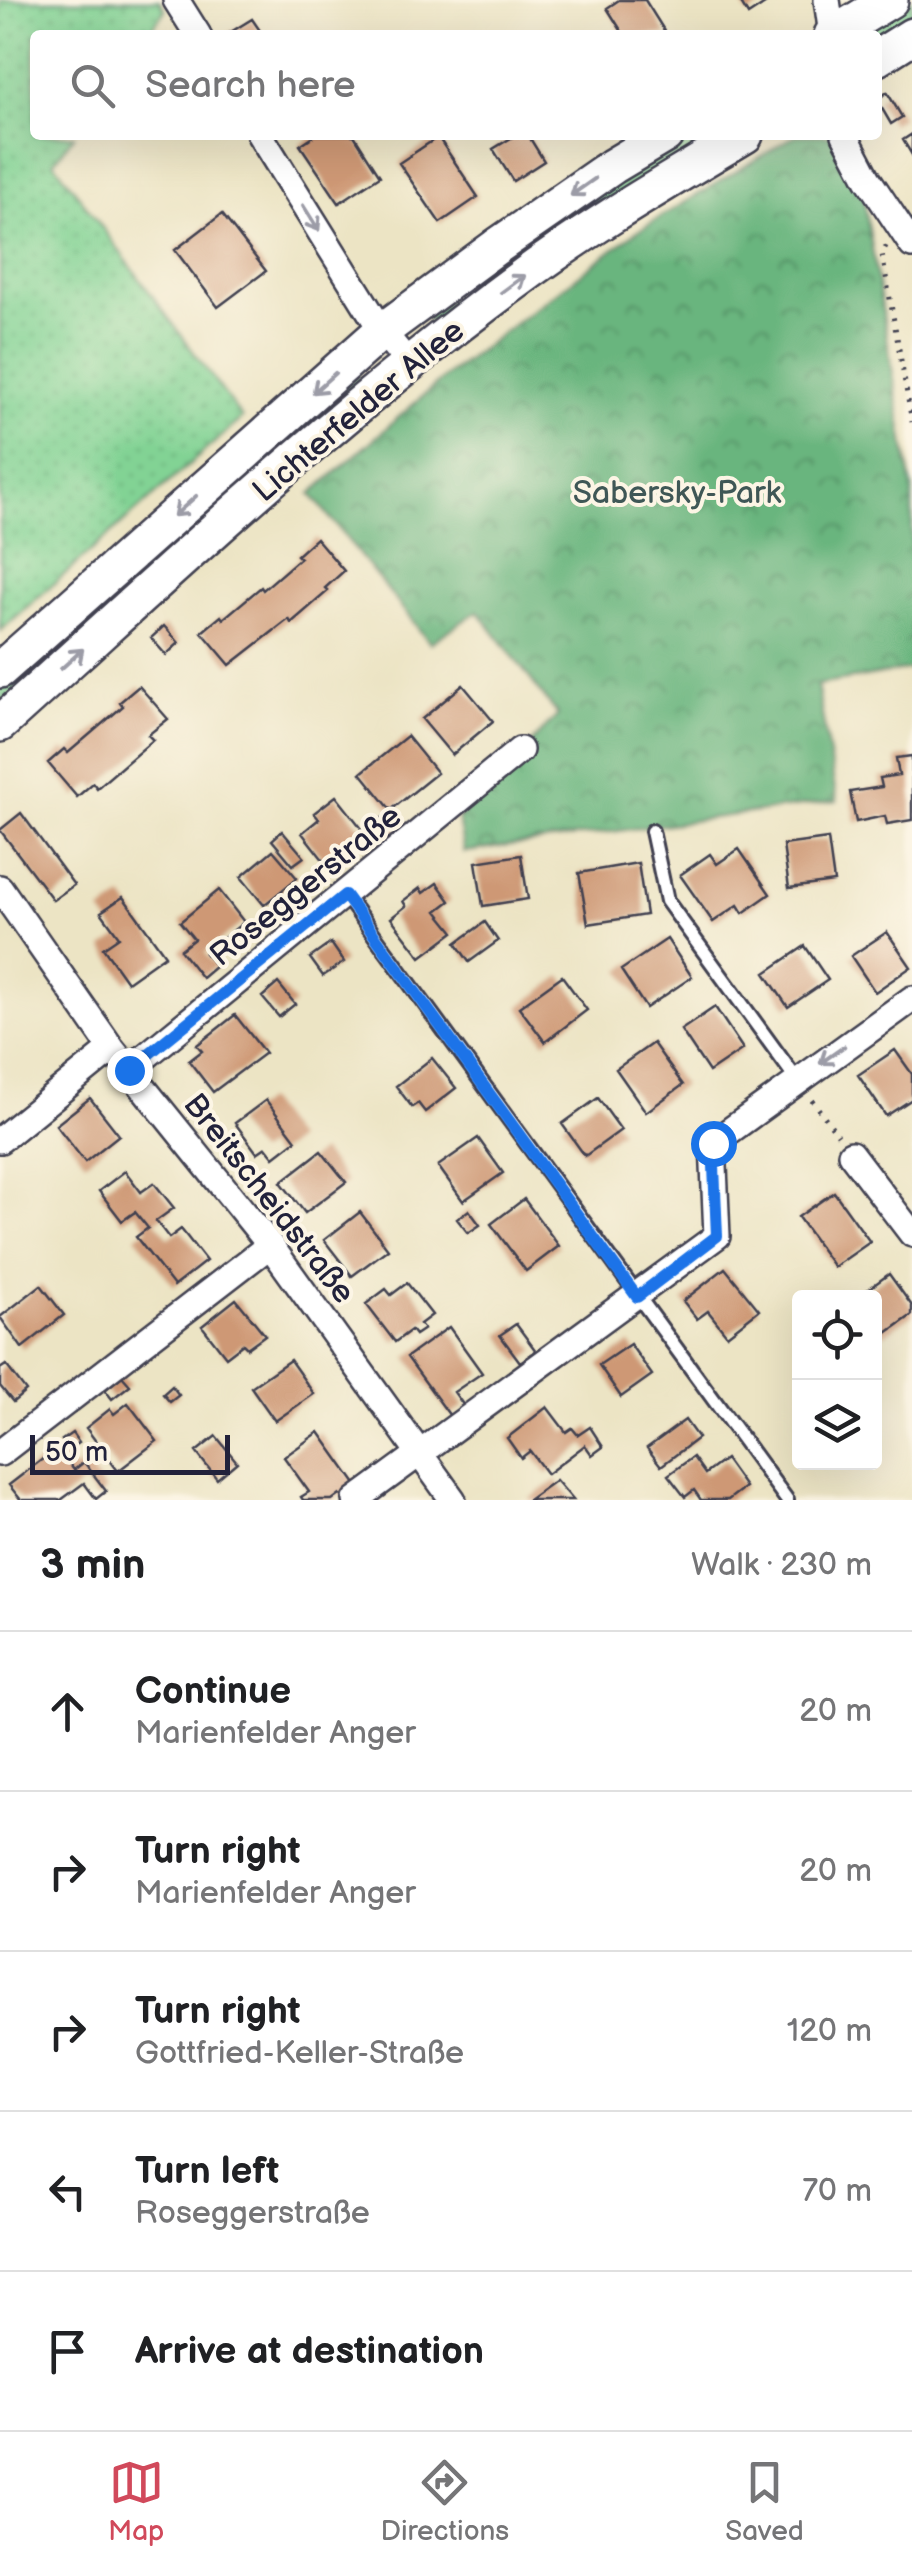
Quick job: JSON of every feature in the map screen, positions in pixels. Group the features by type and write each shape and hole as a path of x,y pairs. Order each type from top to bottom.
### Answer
{"main road":[{"path":"840,30 890,0"},
{"path":"882,55 912,36"},
{"name":"Lichterfelder Allee","path":"0,670 382,331 496,247 657,140"},
{"name":"Lichterfelder Allee","path":"0,724 274,478 409,364 517,281 737,140"}],"street":[{"path":"176,0 195,30"},
{"path":"827,0 831,30"},
{"path":"263,140 382,331 409,364"},
{"path":"848,140 912,245"},
{"name":"Roseggerstraße","path":"129,1070 520,750"},
{"name":"Breitscheidstraße","path":"0,888 112,1049 270,1245 453,1500"},
{"path":"356,1500 717,1236 713,1143 912,999"},
{"path":"0,1140 112,1049"},
{"path":"851,1154 912,1234"},
{"path":"0,1453 270,1245"}],"lane":[{"path":"652,831 666,901 797,1080"},
{"path":"345,895 786,1500"}],"path":[{"path":"896,220 882,254 912,422"},
{"path":"797,1080 851,1154"}],"green space":[{"path":"0,0 159,0 165,10 151,30 30,30 30,140 70,140 54,162 242,418 0,631"},
{"path":"912,0 912,19 882,37 882,30 863,30"},
{"path":"676,140 710,140 445,319 428,321 426,318 621,173"},
{"name":"Sabersky-Park","path":"788,140 837,140 860,175 912,489 912,669 817,685 837,801 464,852 458,819 558,715 478,611 430,643 311,494 447,375 636,232"},
{"path":"358,376 359,382 348,396 0,704 0,684"}],"building":[{"path":"619,0 645,0 664,30 621,30 607,8"},
{"path":"739,0 771,0 748,15"},
{"path":"252,19 260,30 234,30"},
{"path":"887,92 902,117 891,124 882,109 882,96"},
{"path":"912,134 912,155 903,140"},
{"path":"308,140 357,140 380,176 339,203 300,145"},
{"path":"434,140 440,140 478,197 440,223 399,163"},
{"path":"508,140 531,140 544,161 513,181 493,149"},
{"path":"222,214 266,271 218,307 175,250"},
{"path":"316,538 344,571 325,588 328,591 291,623 289,619 230,665 202,632 261,587 263,590 300,558 297,555"},
{"path":"164,626 179,643 166,655 151,638"},
{"path":"463,685 493,721 452,755 422,719"},
{"path":"139,686 168,719 148,735 153,740 97,788 93,783 77,797 48,763 64,749 68,753 123,706 120,702"},
{"path":"407,736 437,773 391,810 361,773"},
{"path":"912,756 912,820 887,824 885,816 856,822 850,792 882,787 880,778 899,775 896,758"},
{"path":"336,796 367,835 328,866 302,833 319,819 314,813"},
{"path":"21,813 74,885 53,900 0,830"},
{"path":"386,815 398,831 388,839 376,823"},
{"path":"282,831 304,857 293,865 272,840"},
{"path":"828,839 834,882 789,888 783,845"},
{"path":"739,849 770,894 743,913 738,905 713,922 680,875 710,854 717,864"},
{"path":"273,850 297,878 264,905 241,877"},
{"path":"521,855 528,899 483,906 476,862"},
{"path":"638,863 646,915 588,924 579,873"},
{"path":"437,883 450,901 437,911 454,932 421,957 391,918 406,906 403,901 420,888 423,893"},
{"path":"219,890 244,922 205,953 216,966 202,978 180,950 194,939 180,922"},
{"path":"123,897 165,955 127,982 103,948 119,937 101,912"},
{"path":"485,922 498,941 469,962 456,943"},
{"path":"887,932 911,967 875,992 851,956"},
{"path":"667,939 692,977 646,1008 621,970"},
{"path":"331,943 344,962 323,976 310,958"},
{"path":"805,946 828,980 788,1007 765,973"},
{"path":"562,976 587,1010 545,1042 519,1007"},
{"path":"278,983 295,1004 279,1017 262,997"},
{"path":"715,1007 743,1049 709,1072 681,1030"},
{"path":"235,1015 265,1053 213,1092 189,1061 202,1051 197,1045"},
{"path":"653,1043 683,1085 646,1112 616,1069"},
{"path":"895,1050 912,1074 912,1099 886,1116 858,1075"},
{"path":"432,1058 456,1088 425,1112 418,1103 412,1107 396,1086"},
{"path":"90,1098 119,1135 85,1162 56,1125"},
{"path":"598,1098 621,1130 585,1156 562,1124"},
{"path":"266,1100 296,1140 274,1157 266,1147 257,1153 235,1123"},
{"path":"478,1138 503,1173 463,1201 438,1166"},
{"path":"321,1151 346,1182 305,1213 281,1182"},
{"path":"125,1171 141,1192 154,1183 174,1208 156,1221 169,1238 181,1229 206,1261 174,1286 136,1237 148,1228 135,1212 122,1221 99,1191"},
{"path":"834,1192 870,1242 834,1267 798,1217"},
{"path":"524,1199 559,1246 526,1271 491,1224"},
{"path":"469,1210 480,1225 468,1233 457,1219"},
{"path":"360,1212 388,1249 352,1276 324,1240"},
{"path":"725,1268 759,1310 727,1335 708,1311 697,1319 683,1301"},
{"path":"889,1274 912,1306 912,1315 884,1335 882,1290 867,1290"},
{"path":"407,1283 432,1315 420,1324 424,1329 415,1335 411,1330 395,1342 366,1304 386,1289 391,1295"},
{"path":"41,1285 64,1315 22,1348 0,1317"},
{"path":"236,1299 265,1335 226,1357 202,1326"},
{"path":"516,1324 536,1351 520,1362 500,1335"},
{"path":"449,1327 482,1373 454,1392 464,1406 450,1416 407,1357"},
{"path":"630,1344 652,1375 621,1397 599,1365"},
{"path":"290,1360 314,1394 275,1421 251,1387"},
{"path":"6,1365 26,1391 13,1402 0,1386 0,1369"},
{"path":"122,1376 130,1385 112,1399 105,1390"},
{"path":"172,1386 179,1395 170,1402 163,1394"},
{"path":"128,1403 157,1441 118,1471 86,1428 110,1409 114,1414"},
{"path":"547,1407 566,1432 572,1428 578,1435 590,1427 603,1447 592,1455 585,1445 547,1474 530,1451 521,1458 507,1438"},
{"path":"685,1420 698,1438 661,1466 647,1448"},
{"path":"319,1432 358,1487 343,1498 340,1494 332,1500 303,1500 301,1497 309,1492 284,1457"},
{"path":"72,1433 79,1443 69,1450 62,1440"},
{"path":"216,1436 237,1462 217,1479 196,1452"},
{"path":"57,1448 74,1470 84,1462 106,1491 96,1499 84,1483 61,1500 21,1500 9,1485"},
{"path":"693,1457 705,1474 725,1459 745,1487 728,1500 701,1500 694,1490 685,1497 668,1475"},
{"path":"556,1480 573,1500 528,1500"}],"route":[{"path":"129,1070 345,895 637,1297 717,1236 713,1143"}]}
